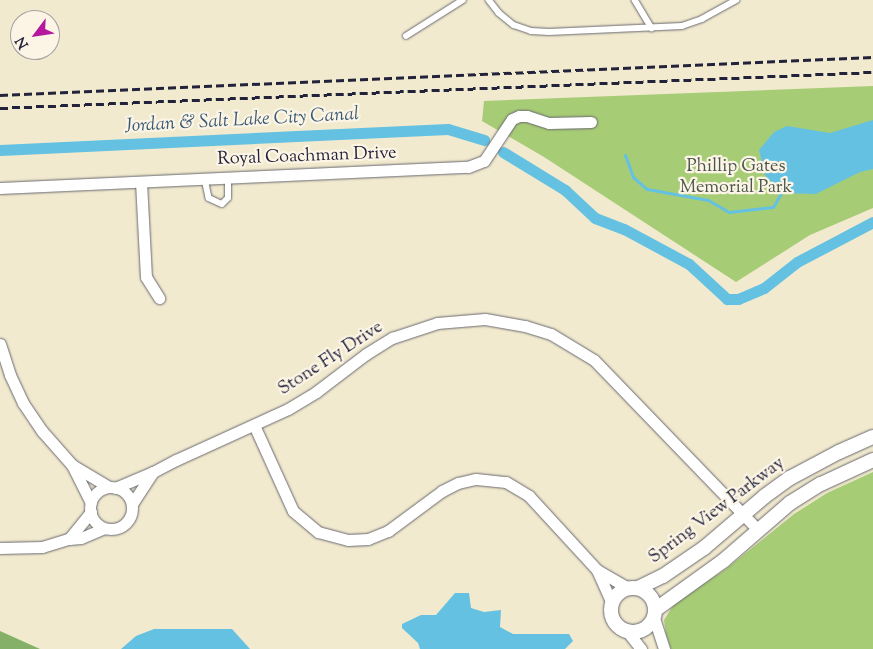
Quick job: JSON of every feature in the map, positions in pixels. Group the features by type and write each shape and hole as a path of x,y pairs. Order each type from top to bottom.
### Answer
{"street":[{"name":"Royal Coachman Drive","path":"0,188 468,167 484,161 512,120 519,116 528,116 549,123 591,122"},
{"path":"141,182 146,277 159,298"},
{"name":"Stone Fly Drive","path":"112,487 154,472 302,401 379,345 406,332 453,320 485,319 513,323 551,334 594,360 758,530"},
{"path":"0,344 10,375 42,432 72,464 126,493 132,504 131,517 123,526 110,530 95,522 91,507 72,464"},
{"path":"254,425 294,511 308,526 327,536 358,540 378,536 450,486 476,479 497,480 515,486 529,496 597,570 612,603 613,620 627,631 641,649"},
{"name":"Spring View Parkway","path":"633,588 664,576 690,558 715,540 777,487 798,473 839,452 873,438"},
{"path":"627,631 633,632 646,628 655,614 805,493 842,473 873,460"},
{"name":"Stone Fly Drive","path":"132,504 154,472"},
{"path":"68,539 100,491 112,487"},
{"path":"0,548 29,549 53,545 68,539 81,538 104,528"},
{"path":"597,570 650,596 664,649"},
{"path":"612,603 618,593 633,588"}],"lane":[{"path":"406,36 462,0"},
{"path":"489,0 509,22 531,31 549,32 673,27 692,23 736,0"},
{"path":"635,0 652,28"},
{"path":"205,179 209,198 214,202 222,204 228,198 228,178"}],"green space":[{"name":"Phillip Gates Memorial Park","path":"873,86 873,208 810,235 736,282 544,157 482,121 484,101"},
{"path":"873,472 873,649 671,649 664,620 674,604 726,569 794,514 827,493"},
{"path":"0,631 40,649 0,649"}],"water":[{"path":"873,120 873,169 860,172 816,194 781,193 765,175 759,150 774,132 787,126 830,133"},
{"path":"455,593 469,593 471,608 484,612 501,610 500,627 513,634 569,634 573,641 565,649 420,649 418,643 402,628 402,624 421,615 436,615"},
{"path":"154,629 232,629 250,649 121,649 136,636"}],"waterway":[{"name":"Jordan & Salt Lake City Canal","path":"0,150 448,129 484,140"},
{"name":"Jordan & Salt Lake City Canal","path":"503,152 565,190 595,218 624,229 689,264 727,299 738,299 764,288 797,262 873,222"},
{"path":"625,155 633,177 647,189 708,200 729,212 773,207 781,193"}],"railway":[{"path":"0,95 873,57"},
{"path":"0,108 873,72"}]}
